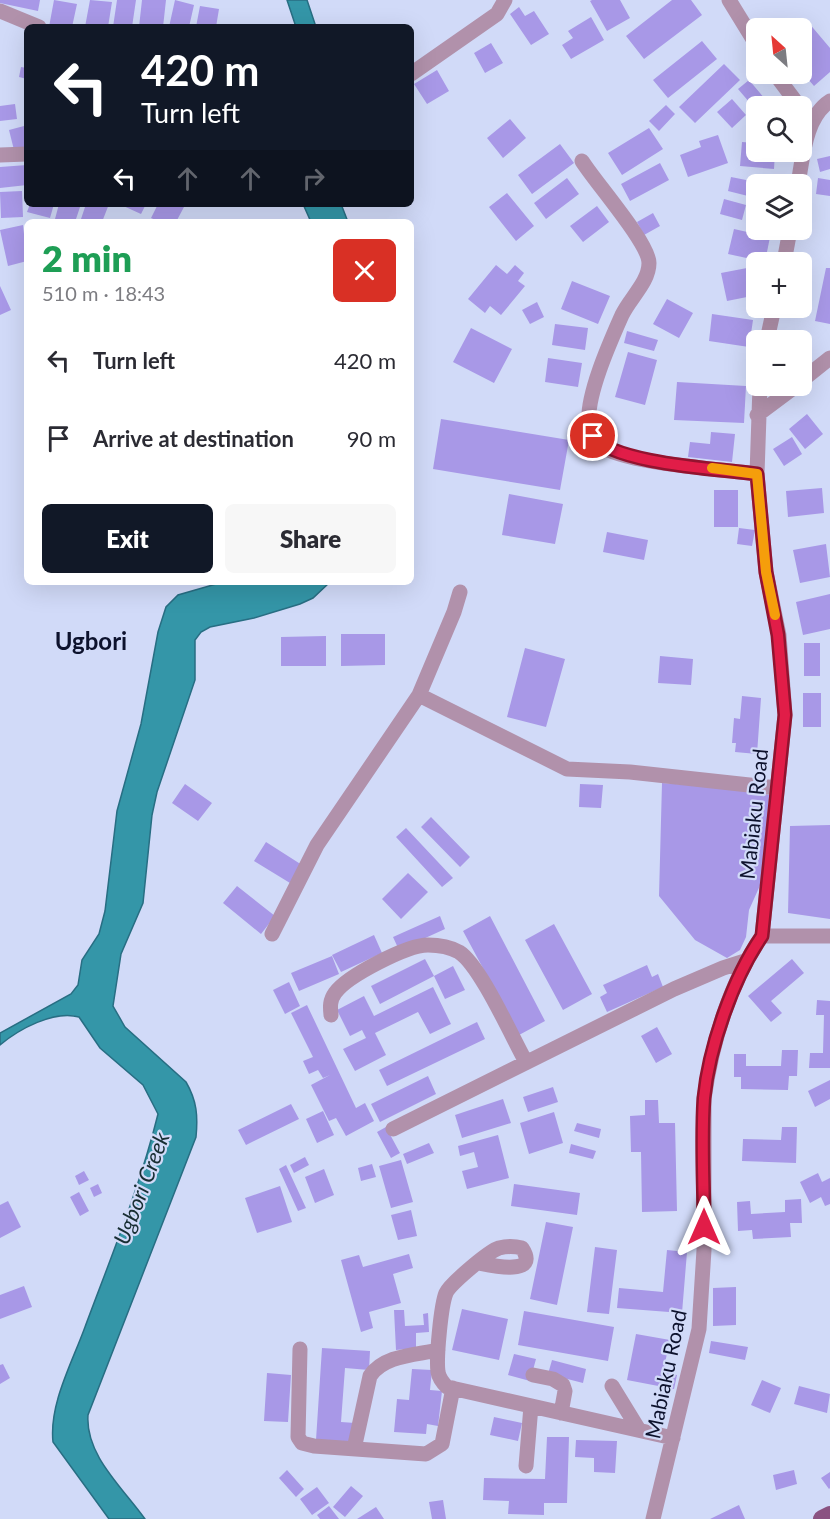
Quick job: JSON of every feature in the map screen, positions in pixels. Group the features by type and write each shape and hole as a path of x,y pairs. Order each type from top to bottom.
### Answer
{"main road":[{"path":"822,1519 830,1515"}],"street":[{"path":"414,72 497,14 505,0"},
{"path":"729,0 746,28"},
{"path":"0,11 32,24"},
{"path":"812,124 819,108 830,101"},
{"path":"0,155 24,154"},
{"path":"582,161 596,185 641,242 649,263 646,276 625,308 605,354 588,423 593,436 600,445 614,452 660,462 757,474"},
{"path":"812,372 830,358"},
{"name":"Mabiaku Road","path":"653,1519 700,1320 704,1250 706,1088 717,1038 745,961 762,936 785,715 783,680 766,572 757,474 759,396"},
{"path":"757,415 783,396"},
{"path":"272,934 317,845 419,695 454,612 460,592"},
{"path":"419,695 567,769 630,772 777,788"},
{"path":"762,936 830,936"},
{"path":"331,1015 330,1002 336,992 353,978 405,950 426,945 445,947 460,953 475,969 526,1062"},
{"path":"393,1129 674,988 745,961"},
{"path":"479,1263 453,1283 446,1293 438,1350 438,1373 447,1387 673,1438"},
{"path":"300,1349 298,1437 302,1443 314,1446 426,1454 437,1450 442,1444 453,1388"},
{"path":"354,1449 370,1376 374,1369 397,1358 438,1350"},
{"path":"533,1375 553,1379 563,1385 565,1391 561,1413"},
{"path":"612,1386 639,1430"},
{"path":"526,1466 531,1406"}],"water":[{"path":"287,0 307,0 315,24 295,24"},
{"path":"304,207 342,207 347,219 310,219"},
{"name":"Ugbori Creek","path":"213,585 327,585 313,598 300,604 254,618 210,627 201,632 195,640 195,680 157,792 152,815 143,903 121,954 113,1006 125,1027 186,1082 195,1102 197,1129 196,1137 88,1415 89,1430 99,1457 145,1519 109,1519 53,1442 54,1413 125,1222 158,1114 143,1085 100,1048 79,1017 59,1016 37,1022 0,1045 0,1033 71,994 78,985 82,960 99,934 105,911 117,811 141,724 158,632 166,607 178,595"}],"building":[{"path":"0,0 40,0 38,11 0,3"},
{"path":"54,0 77,4 73,24 50,24"},
{"path":"90,0 112,2 108,24 86,24"},
{"path":"117,0 136,0 132,24 113,24"},
{"path":"142,0 166,0 163,24 139,24"},
{"path":"175,0 194,5 190,24 170,24"},
{"path":"620,0 630,18 607,31 590,1"},
{"path":"672,0 691,0 702,15 644,59 626,36"},
{"path":"200,6 219,9 216,24 197,24"},
{"path":"519,7 525,16 534,11 549,34 531,45 510,14"},
{"path":"591,17 604,40 571,59 562,45 573,38 568,31"},
{"path":"812,27 830,48 830,72 814,86 812,84"},
{"path":"702,41 717,59 668,98 653,80"},
{"path":"491,43 503,63 485,73 474,53"},
{"path":"724,64 740,80 695,123 679,107"},
{"path":"21,67 24,68 24,78 19,77"},
{"path":"437,70 449,91 427,104 414,84"},
{"path":"746,82 752,84 763,96 746,96 746,98 738,89"},
{"path":"732,99 746,115 732,128 717,112"},
{"path":"15,104 17,119 0,121 0,106"},
{"path":"666,105 675,114 659,131 649,121"},
{"path":"510,119 526,138 503,158 487,138"},
{"path":"24,126 24,147 14,150 9,130"},
{"path":"649,128 663,149 622,175 608,153"},
{"path":"718,135 728,163 688,177 680,155 701,147 699,141"},
{"path":"742,142 746,142 746,162 774,162 774,169 740,166"},
{"path":"560,144 574,163 532,194 518,175"},
{"path":"830,156 830,169 820,172 817,159"},
{"path":"660,163 669,180 630,201 621,184"},
{"path":"24,165 24,185 0,188 0,167"},
{"path":"731,177 746,180 746,196 728,191"},
{"path":"567,178 579,194 546,219 534,203"},
{"path":"818,178 830,180 830,196 816,194"},
{"path":"22,191 23,217 1,218 0,192"},
{"path":"507,193 534,226 516,241 489,207"},
{"path":"724,199 746,205 742,220 720,214"},
{"path":"597,206 609,222 583,242 570,226"},
{"path":"29,207 53,207 50,218 27,212"},
{"path":"58,207 80,207 76,219 55,219"},
{"path":"85,207 108,207 103,219 81,219"},
{"path":"126,207 144,207 141,214"},
{"path":"156,207 184,207 178,219 151,218"},
{"path":"653,213 660,226 644,235 637,222"},
{"path":"23,225 24,262 8,266 0,230"},
{"path":"734,229 746,232 746,240 769,240 767,252 746,252 746,258 728,254"},
{"path":"496,265 507,274 515,265 524,273 518,281 525,286 501,315 490,306 485,313 468,299"},
{"path":"746,268 746,297 727,301 721,273"},
{"path":"826,268 830,268 830,324 815,321"},
{"path":"572,281 610,296 598,324 561,309"},
{"path":"0,286 11,310 0,315"},
{"path":"667,299 693,313 679,338 653,324"},
{"path":"537,302 544,317 530,324 522,310"},
{"path":"712,314 753,320 752,330 746,330 746,347 709,341"},
{"path":"555,324 588,328 585,350 552,345"},
{"path":"471,328 512,349 494,383 453,362"},
{"path":"627,331 658,340 654,351 624,343"},
{"path":"628,352 657,360 645,405 615,397"},
{"path":"548,358 582,363 578,387 545,382"},
{"path":"677,382 746,386 744,423 674,420"},
{"path":"807,414 823,434 805,449 789,429"},
{"path":"441,419 569,440 560,490 433,469"},
{"path":"711,432 735,434 732,462 688,457 690,442 710,444"},
{"path":"792,437 802,454 784,466 773,449"},
{"path":"822,488 824,513 788,517 786,491"},
{"path":"714,490 738,490 738,527 714,527"},
{"path":"509,494 563,504 555,544 502,535"},
{"path":"739,528 755,530 752,546 737,544"},
{"path":"607,532 648,540 644,560 603,552"},
{"path":"826,544 830,577 800,583 793,550"},
{"path":"830,594 830,629 803,635 796,602"},
{"path":"341,634 385,634 385,665 341,666"},
{"path":"326,636 326,666 281,666 281,637"},
{"path":"804,643 820,643 820,676 804,676"},
{"path":"525,648 565,659 546,727 507,717"},
{"path":"660,656 693,659 691,685 658,683"},
{"path":"803,693 821,693 821,727 803,727"},
{"path":"742,696 761,698 757,754 735,752 736,743 732,743 734,718 740,719"},
{"path":"662,783 744,789 769,795 762,881 749,910 746,937 740,950 727,958 695,940 659,896"},
{"path":"185,784 212,803 198,821 172,803"},
{"path":"580,784 603,785 601,808 579,807"},
{"path":"431,817 470,857 460,867 421,827"},
{"path":"830,825 830,919 788,913 790,826"},
{"path":"406,828 453,878 442,887 396,837"},
{"path":"266,842 302,865 290,883 254,861"},
{"path":"408,873 428,892 401,919 382,899"},
{"path":"237,886 275,916 261,934 223,903"},
{"path":"440,916 445,929 399,950 393,937"},
{"path":"490,916 545,1021 519,1035 463,931"},
{"path":"554,924 592,994 563,1010 525,940"},
{"path":"374,935 382,953 341,972 332,955"},
{"path":"332,956 339,974 299,991 291,973"},
{"path":"425,959 434,976 380,1004 371,986"},
{"path":"792,959 804,973 771,1001 782,1013 771,1022 748,996"},
{"path":"647,965 652,977 658,974 663,987 607,1012 600,997 607,993 603,985"},
{"path":"453,966 465,990 445,999 434,976"},
{"path":"289,982 300,1006 285,1014 273,990"},
{"path":"433,987 451,1024 430,1034 418,1012 375,1033 386,1055 355,1071 343,1049 366,1038 362,1030 350,1036 337,1010 364,996 374,1016"},
{"path":"817,1000 830,1001 830,1068 809,1068 810,1053 823,1053 824,1015 816,1015"},
{"path":"307,1005 356,1108 365,1103 374,1121 346,1136 336,1118 329,1121 311,1085 330,1075 323,1078 318,1070 309,1074 303,1061 313,1057 291,1013"},
{"path":"477,1022 485,1039 387,1086 379,1070"},
{"path":"657,1027 672,1054 656,1063 641,1036"},
{"path":"782,1050 798,1050 797,1076 789,1076 788,1090 741,1089 741,1077 734,1077 734,1054 746,1054 746,1066 781,1066"},
{"path":"428,1076 436,1094 380,1122 371,1104"},
{"path":"830,1080 830,1099 815,1107 808,1091"},
{"path":"553,1087 558,1102 528,1112 523,1097"},
{"path":"503,1099 511,1123 462,1138 455,1115"},
{"path":"645,1100 658,1100 659,1123 675,1123 677,1211 642,1212 641,1152 631,1152 630,1116 645,1115"},
{"path":"291,1104 299,1119 246,1145 238,1130"},
{"path":"323,1111 334,1135 317,1143 306,1119"},
{"path":"554,1112 563,1143 529,1154 520,1123"},
{"path":"577,1123 601,1129 599,1138 574,1131"},
{"path":"386,1127 400,1153 391,1158 377,1132"},
{"path":"782,1127 797,1127 796,1163 742,1161 743,1139 781,1140"},
{"path":"498,1135 509,1178 467,1189 462,1171 478,1167 474,1152 460,1156 458,1146"},
{"path":"429,1143 434,1153 407,1164 403,1154"},
{"path":"571,1144 596,1151 593,1159 569,1153"},
{"path":"305,1157 309,1165 294,1173 290,1165"},
{"path":"401,1160 413,1202 391,1208 379,1166"},
{"path":"372,1164 376,1177 361,1181 358,1168"},
{"path":"286,1165 306,1208 298,1211 279,1169"},
{"path":"324,1169 334,1195 315,1203 305,1177"},
{"path":"84,1171 89,1180 79,1185 75,1176"},
{"path":"818,1173 822,1182 830,1178 830,1204 825,1206 821,1197 810,1203 800,1182"},
{"path":"98,1184 102,1193 94,1197 90,1188"},
{"path":"514,1184 580,1193 577,1215 511,1206"},
{"path":"280,1186 292,1222 257,1233 245,1198"},
{"path":"79,1192 89,1211 80,1216 70,1197"},
{"path":"801,1199 802,1223 790,1223 791,1237 753,1239 752,1230 738,1231 737,1202 750,1201 751,1214 785,1212 785,1200"},
{"path":"8,1201 21,1227 0,1238 0,1205"},
{"path":"411,1210 417,1236 398,1240 391,1215"},
{"path":"546,1222 573,1227 557,1305 530,1299"},
{"path":"595,1247 617,1250 609,1314 587,1312"},
{"path":"667,1250 687,1252 682,1313 617,1308 619,1288 663,1292"},
{"path":"409,1254 413,1268 393,1274 401,1303 369,1312 373,1328 361,1332 341,1260 359,1255 363,1267"},
{"path":"24,1286 32,1307 0,1319 0,1295"},
{"path":"736,1287 736,1325 713,1326 713,1288"},
{"path":"462,1309 508,1319 499,1360 452,1350"},
{"path":"394,1310 404,1310 405,1326 424,1325 423,1314 428,1313 429,1332 416,1333 416,1348 396,1350"},
{"path":"524,1311 614,1327 608,1361 518,1345"},
{"path":"636,1334 670,1340 663,1372 677,1375 674,1389 627,1380"},
{"path":"711,1341 748,1347 745,1360 709,1353"},
{"path":"322,1348 370,1351 369,1370 345,1368 341,1422 355,1423 353,1442 316,1440"},
{"path":"514,1354 536,1359 530,1381 508,1375"},
{"path":"552,1360 586,1369 583,1383 548,1374"},
{"path":"3,1364 10,1378 0,1384 0,1365"},
{"path":"412,1369 432,1370 430,1390 442,1391 438,1426 427,1424 426,1434 394,1432 397,1399 409,1400"},
{"path":"267,1373 291,1375 288,1422 264,1421"},
{"path":"762,1380 781,1388 770,1413 751,1405"},
{"path":"799,1386 830,1394 827,1413 794,1404"},
{"path":"494,1417 522,1423 518,1441 490,1435"},
{"path":"547,1437 569,1437 567,1503 544,1503 544,1515 508,1514 509,1501 483,1500 484,1478 545,1479"},
{"path":"576,1440 617,1441 615,1473 594,1472 594,1458 575,1457"},
{"path":"287,1470 304,1489 296,1497 279,1478"},
{"path":"794,1470 797,1484 776,1490 773,1475"},
{"path":"830,1472 830,1488 829,1489 821,1478"},
{"path":"351,1486 363,1496 345,1517 333,1507"},
{"path":"317,1487 329,1503 312,1515 300,1499"},
{"path":"443,1500 446,1519 432,1519 429,1502"},
{"path":"739,1505 745,1519 710,1519"},
{"path":"329,1506 339,1519 320,1519 317,1515"},
{"path":"376,1507 384,1519 357,1519"}],"slow traffic":[{"path":"712,468 757,474 766,572 775,615"}],"district":[{"name":"Ugbori","path":"91,640"}],"route":[{"path":"593,436 600,445 614,452 660,462 757,474 766,572 778,635 785,715 762,936 745,961 717,1038 704,1099 704,1227"}]}
